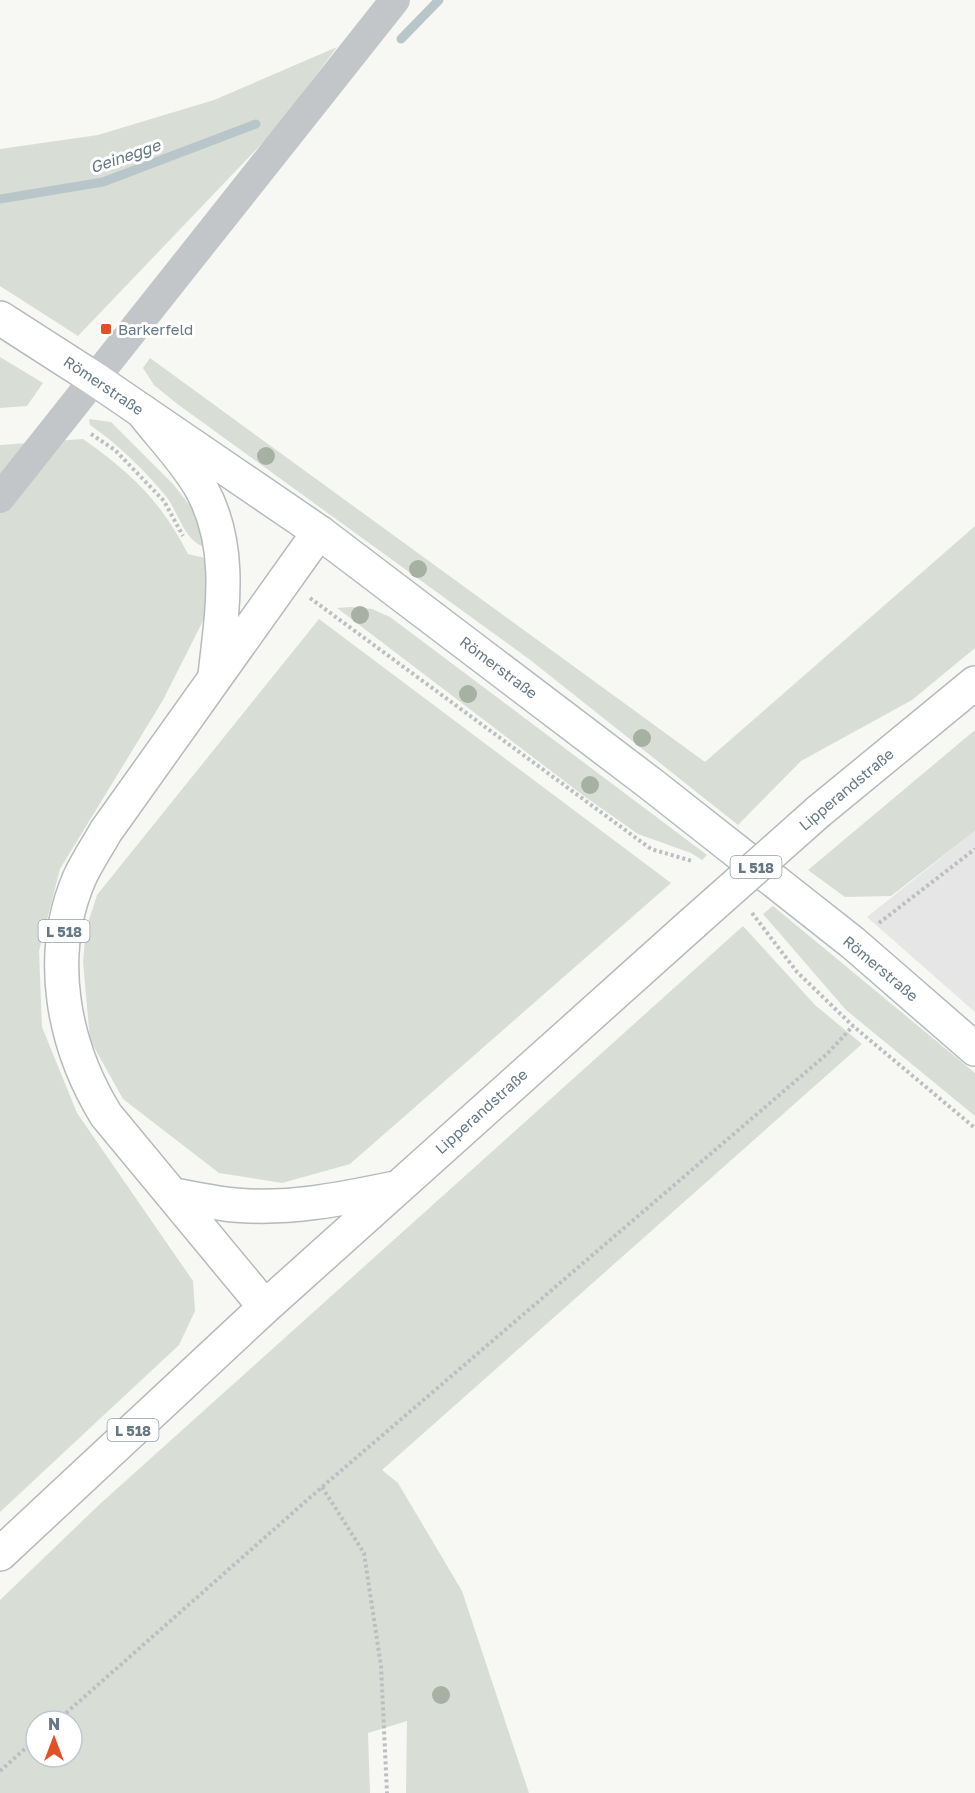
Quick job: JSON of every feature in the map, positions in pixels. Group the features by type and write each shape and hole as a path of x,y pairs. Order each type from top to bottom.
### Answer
{"main road":[{"name":"Römerstraße","path":"0,318 95,378 319,532 498,666 853,943 975,1049"},
{"name":"L 518","path":"142,411 201,488 222,552 224,594 214,676"},
{"name":"L 518","path":"265,1307 106,1115 86,1083 70,1039 61,984 64,932 78,879 106,831 214,676 319,532"},
{"name":"Lipperandstraße","path":"0,1554 396,1188 818,812 975,683"},
{"path":"174,1196 234,1205 280,1206 315,1203 396,1188"}],"street":[{"path":"0,498 395,0"}],"path":[{"path":"54,429 84,430 115,450 164,501 189,546 200,552 222,552"},
{"path":"284,580 651,849 692,860 700,867"},
{"path":"853,943 975,849"},
{"path":"747,908 797,972 853,1026 975,1128"},
{"path":"71,1709 322,1487 827,1054 853,1026"},
{"path":"322,1487 364,1553 381,1666 387,1793"},
{"path":"0,1771 24,1750"}],"shaded area":[{"path":"337,47 275,130 78,336 0,286 0,149 98,135 214,100"},
{"path":"0,357 43,383 27,406 0,408"},
{"path":"150,358 705,762 975,526 975,648 912,700 801,761 738,825 529,659 176,403 154,385 143,368"},
{"path":"89,419 111,422 173,484 191,507 207,547 199,545 187,534 165,495 130,457 90,425"},
{"path":"83,439 116,464 143,489 167,518 188,554 209,559 208,611 163,700 60,869 39,951 42,1027 77,1113 193,1281 195,1311 179,1345 0,1512 0,445"},
{"path":"337,608 372,609 390,617 707,855 702,860 691,853 638,834 584,796"},
{"path":"319,619 671,883 350,1164 282,1183 219,1173 123,1099 90,1040 83,962 86,929 97,895"},
{"path":"975,730 975,831 891,896 845,897 808,870"},
{"path":"975,831 975,1012 867,917"},
{"path":"773,906 975,1073 975,1116 846,1010 763,914"},
{"path":"743,926 815,1005 862,1044 382,1470 398,1483 462,1591 529,1793 406,1793 407,1721 368,1733 370,1793 0,1793 0,1600 101,1503"}],"waterway":[{"name":"Geinegge","path":"401,39 439,0"},
{"name":"Geinegge","path":"0,199 103,182 256,124"}],"place":[{"name":"Barkerfeld","path":"106,329"}]}
